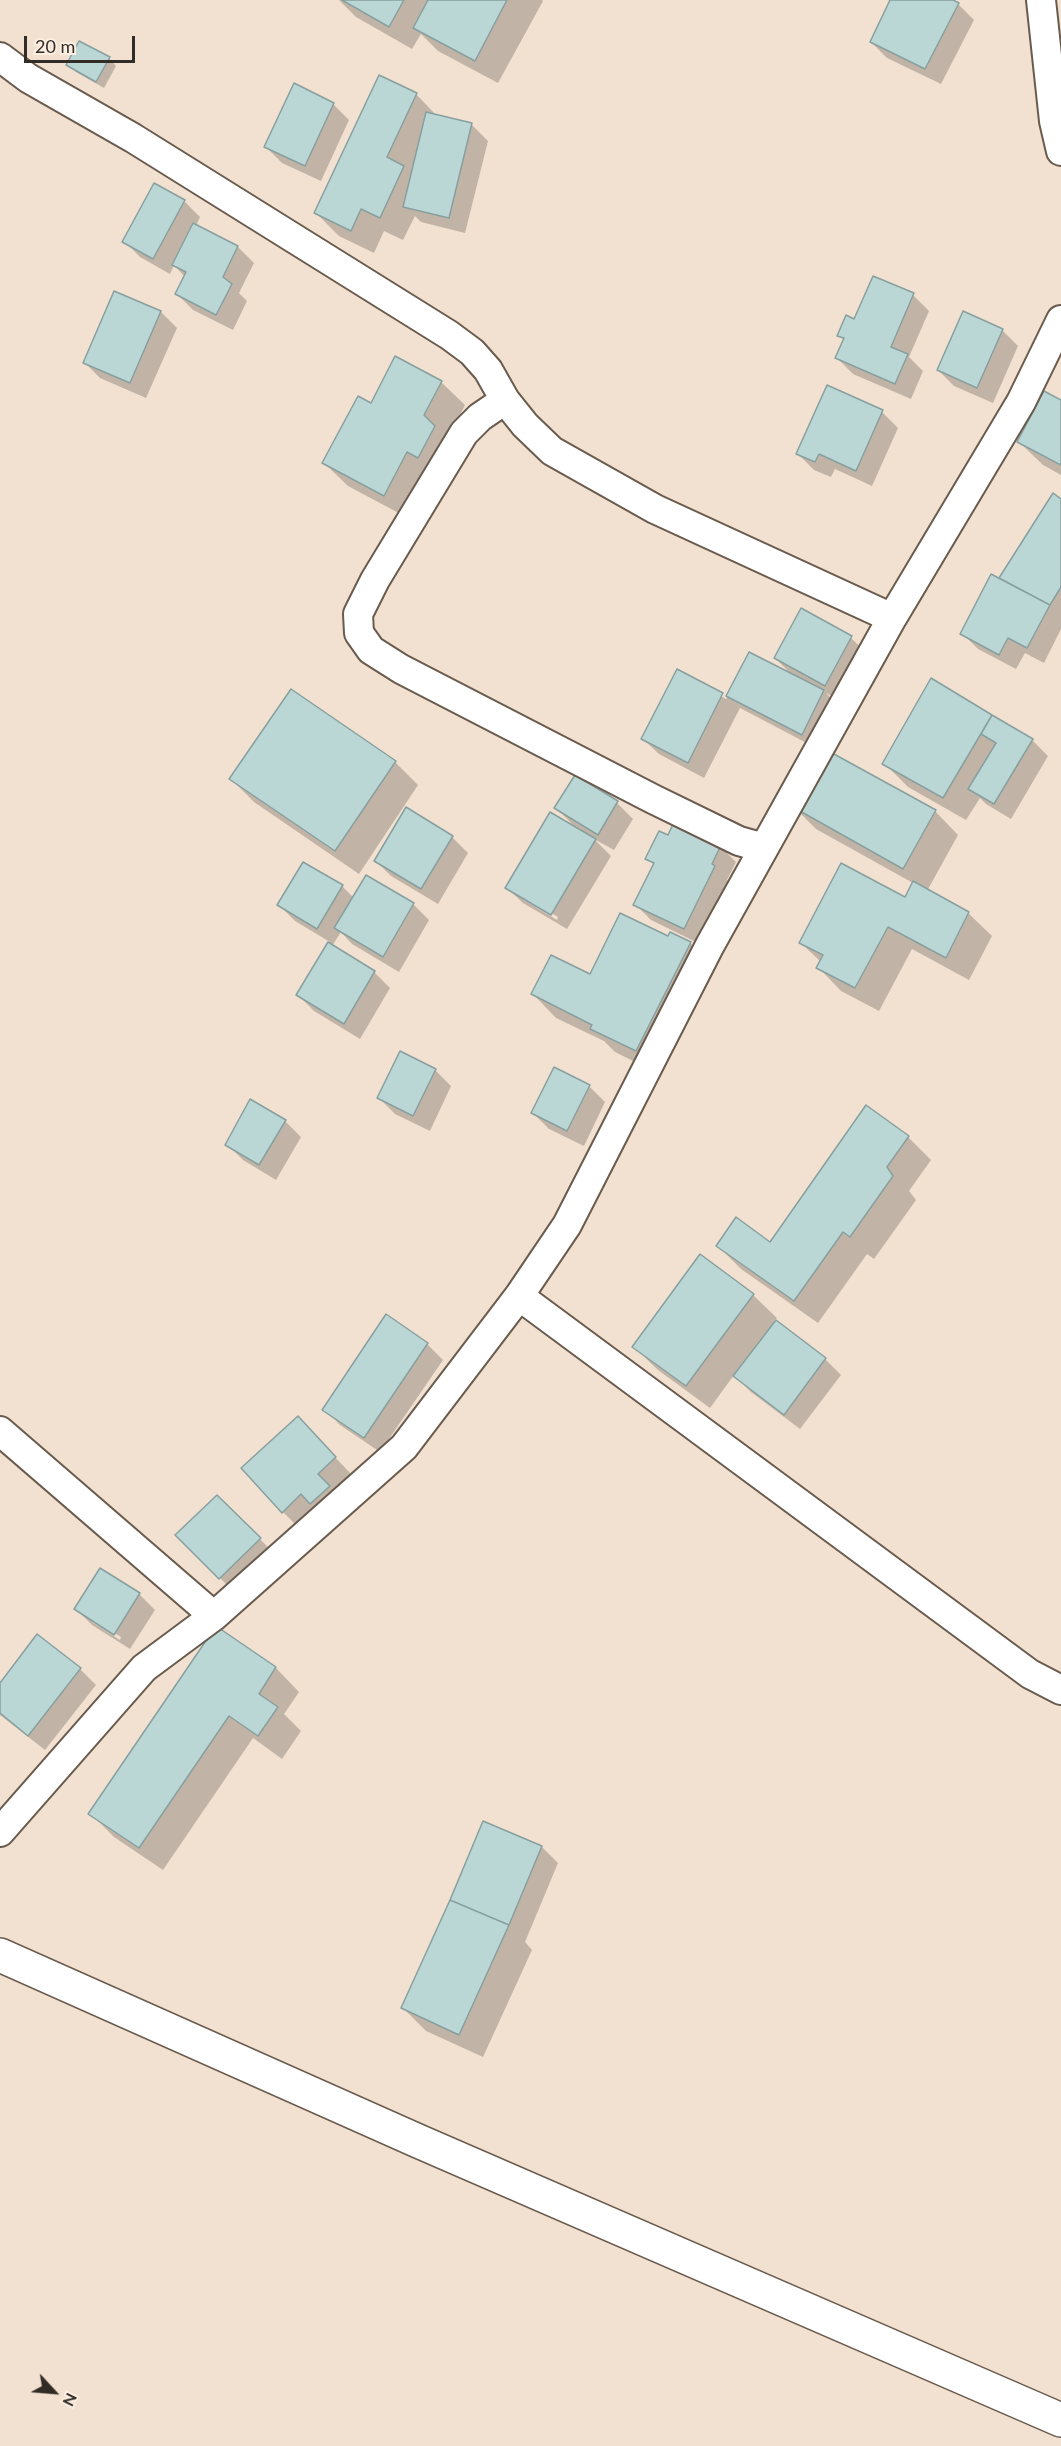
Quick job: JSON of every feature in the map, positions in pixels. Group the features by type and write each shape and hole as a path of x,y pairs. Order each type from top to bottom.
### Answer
{"street":[{"path":"1041,0 1054,121 1061,151"},
{"path":"0,57 28,78 134,138 449,335 472,352 488,370 505,400 525,426 552,451 655,509 892,618"},
{"path":"0,1832 144,1668 214,1616 404,1447 519,1296 567,1225 710,945 892,618 1021,402 1061,321"},
{"path":"505,400 480,417 464,433 375,580 358,614 360,633 371,650 401,669 653,799 739,840 764,848"},
{"path":"519,1296 1030,1674 1061,1690"},
{"path":"0,1431 214,1616"},
{"path":"0,1955 418,2141 1061,2420"}],"building":[{"path":"342,0 404,0 389,27"},
{"path":"428,0 507,0 475,61 413,28"},
{"path":"890,0 953,0 959,3 925,69 870,42"},
{"path":"79,41 110,57 96,82 66,65"},
{"path":"379,75 417,93 387,157 404,166 380,218 361,209 351,231 314,213"},
{"path":"294,83 334,103 305,166 264,147"},
{"path":"426,112 472,123 449,218 403,207"},
{"path":"154,183 185,200 153,259 122,242"},
{"path":"193,223 238,246 223,277 232,284 216,315 175,294 186,272 172,265"},
{"path":"873,276 914,293 891,347 908,354 895,384 835,358 844,338 837,336 846,315 854,319"},
{"path":"114,291 161,311 130,383 83,363"},
{"path":"963,311 1003,329 977,388 937,370"},
{"path":"395,356 442,381 424,415 435,426 418,458 407,452 384,496 322,463 358,396 371,403"},
{"path":"827,385 883,410 856,471 819,454 815,462 796,454"},
{"path":"1044,391 1061,400 1061,465 1017,442"},
{"path":"1053,493 1061,499 1061,587 1050,605 999,578"},
{"path":"991,574 1050,605 1027,648 1008,638 999,655 960,634"},
{"path":"801,608 852,636 825,686 774,658"},
{"path":"749,652 824,690 802,735 726,696"},
{"path":"677,669 723,693 688,763 641,739"},
{"path":"931,678 992,715 943,798 882,764"},
{"path":"291,689 396,761 335,851 229,779"},
{"path":"992,715 1033,739 994,804 968,789 996,743 981,734"},
{"path":"823,748 936,810 903,869 791,806"},
{"path":"575,775 618,801 598,835 554,808"},
{"path":"406,807 453,836 421,889 374,861"},
{"path":"550,812 596,839 551,915 505,888"},
{"path":"674,822 721,845 712,864 715,866 684,929 633,905 654,863 645,859 659,831 668,835"},
{"path":"303,862 343,885 317,929 277,905"},
{"path":"841,863 905,897 913,881 969,912 946,958 888,927 855,988 816,968 823,955 799,943"},
{"path":"366,875 414,903 383,957 334,928"},
{"path":"620,913 668,936 670,932 691,942 636,1051 590,1029 592,1025 531,994 551,955 590,974"},
{"path":"328,942 375,971 344,1024 296,995"},
{"path":"400,1051 436,1069 413,1116 377,1098"},
{"path":"554,1067 590,1085 567,1131 531,1113"},
{"path":"250,1099 286,1120 259,1165 225,1145"},
{"path":"866,1105 909,1136 887,1167 893,1176 850,1237 843,1232 794,1301 716,1246 736,1217 770,1242"},
{"path":"700,1254 754,1294 686,1386 632,1347"},
{"path":"386,1314 428,1343 364,1438 322,1410"},
{"path":"776,1320 826,1358 784,1415 733,1376"},
{"path":"298,1416 336,1457 318,1474 330,1486 310,1504 301,1494 282,1513 241,1468"},
{"path":"217,1495 261,1538 219,1579 175,1535"},
{"path":"100,1568 140,1593 114,1635 74,1609"},
{"path":"216,1626 276,1667 259,1694 278,1707 258,1736 229,1716 139,1848 88,1814"},
{"path":"37,1634 81,1668 28,1736 0,1713 0,1683"},
{"path":"483,1821 542,1846 509,1925 450,1900"},
{"path":"450,1900 509,1925 459,2035 401,2008"}]}
